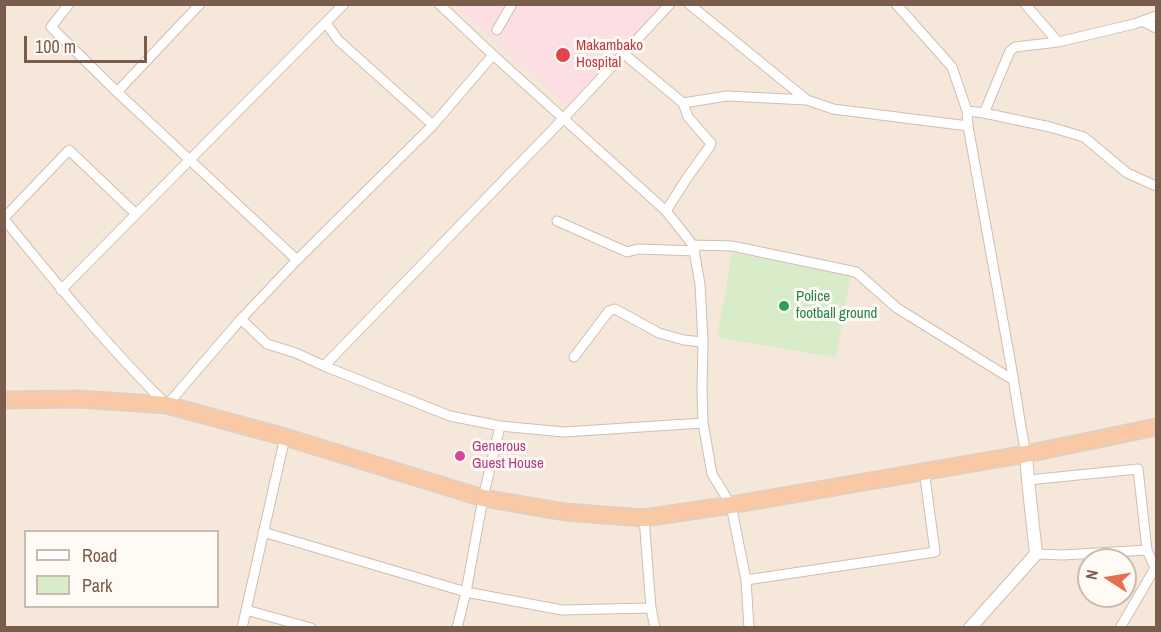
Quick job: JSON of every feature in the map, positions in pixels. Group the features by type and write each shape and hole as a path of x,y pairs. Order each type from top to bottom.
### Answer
{"highway":[{"path":"4,400 80,399 167,405 285,437 483,498 565,512 644,518 1026,454 1156,427"}],"street":[{"path":"69,4 51,27 117,92 297,260"},
{"path":"117,92 200,4"},
{"path":"61,290 344,4"},
{"path":"439,4 492,55 666,211 694,248 700,284 703,342 703,423 712,474 731,505 746,580 749,627"},
{"path":"497,30 512,4"},
{"path":"324,366 563,119 670,4"},
{"path":"689,4 807,100"},
{"path":"896,4 952,66 967,111 1026,454 1036,554 970,627"},
{"path":"1025,4 1058,42"},
{"path":"984,113 1010,51 1015,47 1058,42 1156,16"},
{"path":"1142,21 1156,28"},
{"path":"326,23 338,40 433,125"},
{"path":"624,54 683,103 688,117 708,140 710,146 666,211"},
{"path":"136,214 69,150 4,218 61,290 167,405 241,319 297,260 433,125 492,55"},
{"path":"683,103 727,96 807,100 834,109 968,126"},
{"path":"967,111 1050,127 1084,137 1127,173 1156,186"},
{"path":"557,221 627,252 638,249 732,246 856,272 897,308 1013,380"},
{"path":"574,357 609,311 615,309 659,333 684,340 703,342"},
{"path":"241,319 267,344 450,417 500,426 564,432 703,423"},
{"path":"457,627 500,426"},
{"path":"242,627 285,437"},
{"path":"1028,480 1138,469 1147,550 1156,568 1120,627"},
{"path":"746,580 935,552 924,470"},
{"path":"644,518 651,608 655,627"},
{"path":"263,532 466,592 562,610 651,608"},
{"path":"1036,554 1063,555 1147,550"},
{"path":"246,610 311,627"}],"shaded area":[{"path":"4,5 1156,5 1156,627 5,627"},
{"name":"Makambako Hospital","path":"455,5 664,5 567,106"}],"green space":[{"name":"Police football ground","path":"732,253 851,274 836,358 717,337"}],"place":[{"name":"Makambako Hospital","path":"563,55"},
{"name":"Police football ground","path":"784,306"},
{"name":"Generous Guest House","path":"460,456"}]}
